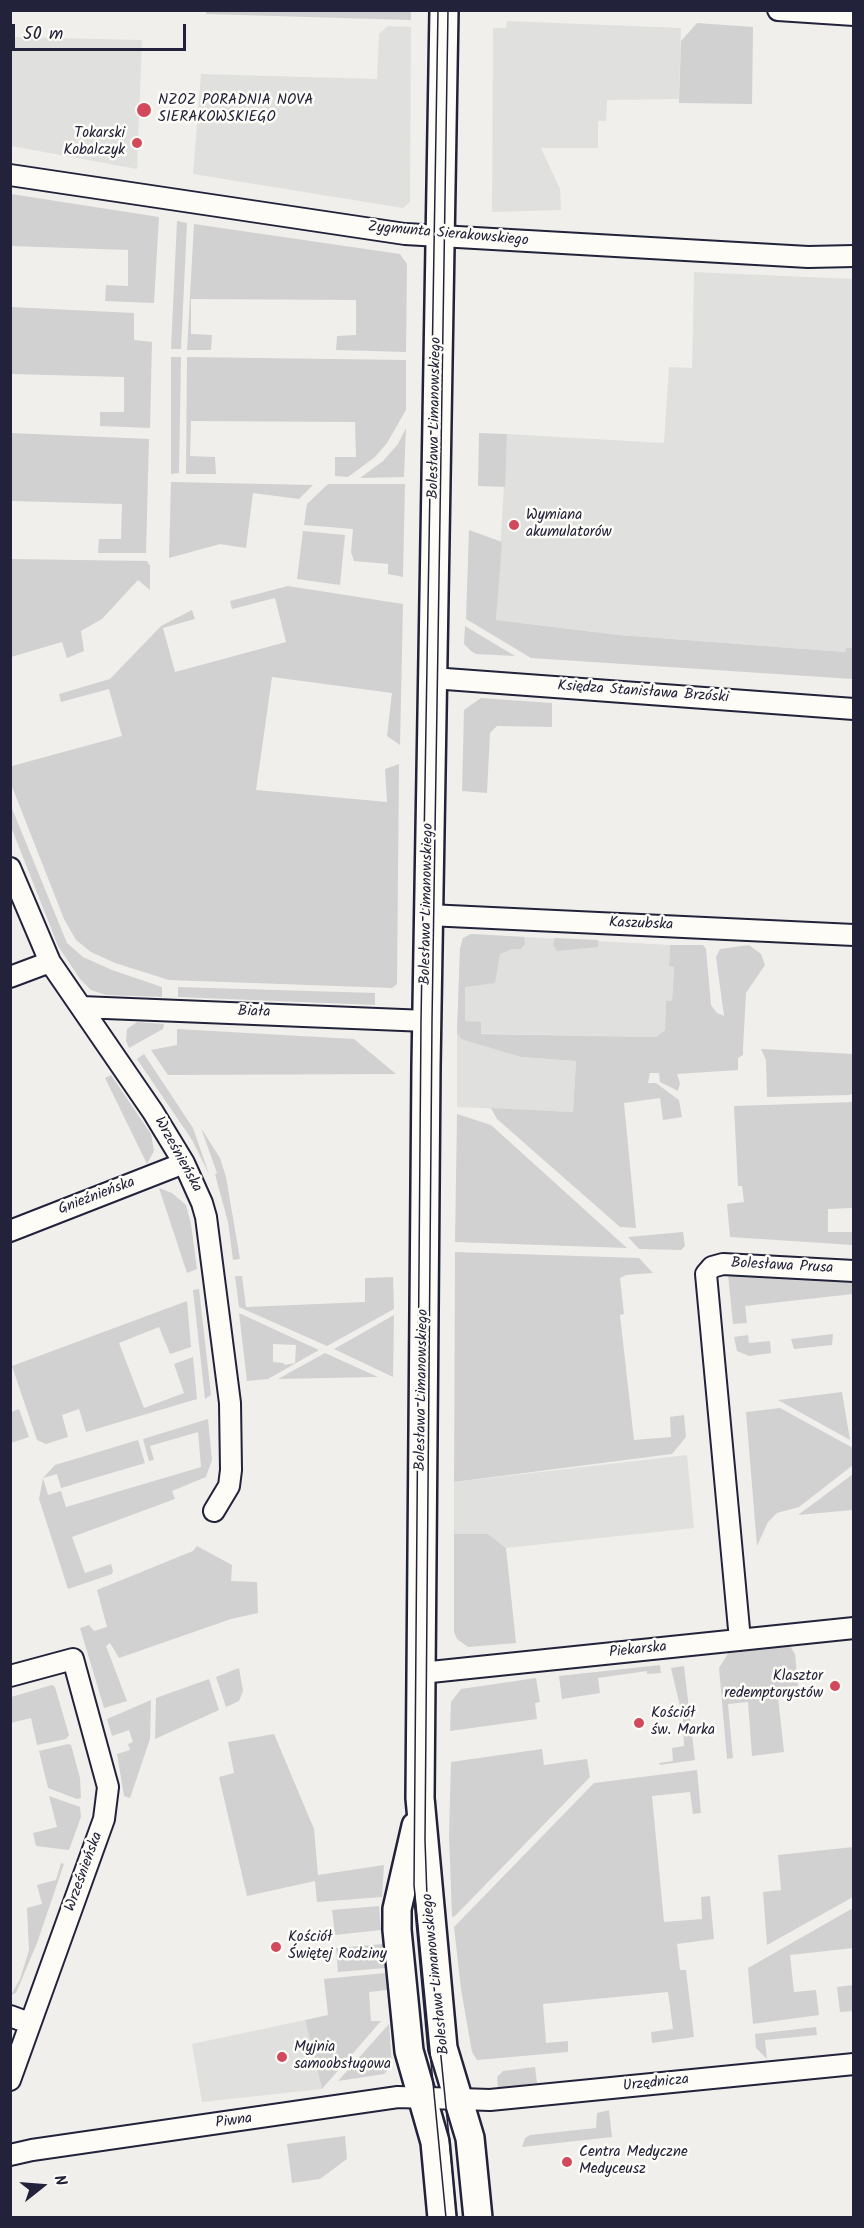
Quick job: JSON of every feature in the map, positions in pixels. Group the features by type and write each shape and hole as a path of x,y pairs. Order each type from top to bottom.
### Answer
{"street":[{"name":"Bolesława Limanowskiego","path":"444,10 428,915 420,1798 443,2048 470,2138 478,2217"},
{"path":"778,10 854,15"},
{"name":"Zygmunta Sierakowskiego","path":"10,175 440,237 808,257 854,256"},
{"name":"Księdza Stanisława Brzóski","path":"432,678 854,709"},
{"name":"Wrześnieńska","path":"10,868 50,962 153,1112 184,1163 206,1217 230,1403 231,1470 229,1486 214,1511"},
{"name":"Kaszubska","path":"428,915 854,935"},
{"path":"10,977 50,962"},
{"name":"Biała","path":"81,1007 427,1021"},
{"name":"Gnieźnieńska","path":"10,1231 184,1163"},
{"name":"Bolesława Prusa","path":"740,1640 706,1274 712,1267 723,1264 854,1271"},
{"name":"Piekarska","path":"421,1672 854,1628"},
{"name":"Wrześnieńska","path":"10,1676 73,1659 105,1771 107,1807 20,2020 10,2080"},
{"name":"Bolesława Limanowskiego","path":"420,1798 397,1909 397,1930 409,2051 435,2142 442,2217"},
{"name":"Urzędnicza","path":"459,2100 490,2100 854,2064"},
{"name":"Piwna","path":"10,2155 390,2099 422,2097 459,2100"}],"shaded area":[{"path":"411,10 411,20 206,14 206,11"},
{"path":"507,21 681,28 679,99 607,100 606,121 598,121 598,148 541,148 560,189 561,210 492,212 493,28 506,28"},
{"path":"697,23 753,27 752,104 679,103 681,41"},
{"path":"388,26 411,27 410,202 403,208 193,174 201,74 377,79 379,34"},
{"path":"11,37 142,40 137,169 11,146"},
{"path":"11,194 159,217 154,303 105,301 106,285 128,286 128,250 11,246"},
{"path":"177,221 187,223 181,349 171,349"},
{"path":"194,224 400,254 407,264 406,352 336,350 337,336 356,335 356,300 191,299 191,334 212,335 211,350 187,350"},
{"path":"694,272 853,279 853,648 846,648 845,652 619,635 496,620 507,434 664,443 669,367 692,368"},
{"path":"11,307 134,313 134,340 152,342 150,428 100,426 100,412 124,412 124,377 11,374"},
{"path":"171,357 181,357 179,473 171,474"},
{"path":"187,357 406,360 406,410 387,443 375,457 348,477 335,476 335,457 356,457 355,422 191,421 190,456 215,457 216,474 186,474"},
{"path":"406,428 404,477 360,478 383,461 398,444"},
{"path":"11,433 149,439 146,553 98,553 99,539 121,539 122,504 11,501"},
{"path":"479,433 507,434 505,487 478,486"},
{"path":"171,482 313,485 299,499 253,493 246,548 220,544 169,558"},
{"path":"328,484 405,484 403,577 388,574 388,564 354,561 351,552 353,529 304,525 307,504"},
{"path":"469,530 502,542 496,620 619,635 845,652 846,648 853,648 853,679 531,658 466,619"},
{"path":"303,531 345,535 340,585 297,579"},
{"path":"11,559 147,561 150,566 150,590 138,580 102,619 81,631 84,651 67,658 62,642 11,657"},
{"path":"288,586 403,604 400,745 387,736 392,693 272,677 256,790 387,802 385,769 399,764 397,984 392,988 169,980 115,963 91,952 76,940 64,919 11,784 11,762 12,766 122,736 109,689 61,702 59,694 110,679 161,626 192,610 195,619 163,628 175,672 286,642 275,598 232,609 230,601"},
{"path":"465,626 515,656 476,654 471,651 464,644"},
{"path":"481,698 552,703 552,727 497,726 490,733 487,793 462,791 464,710"},
{"path":"11,806 67,943 83,957 112,970 162,987 162,997 106,995 91,990 80,979 58,946 11,827"},
{"path":"471,934 670,945 669,966 674,966 672,1001 666,1001 665,1030 656,1037 458,1033 521,1057 576,1061 573,1112 457,1107 457,1033 460,949 463,938"},
{"path":"471,934 524,937 525,944 521,949 512,949 500,954 495,983 465,987 465,1021 481,1022 481,1034 656,1037 665,1030 666,1001 672,1001 674,967 669,966 670,945 703,945 706,949 711,1005 717,1013 724,1016 716,957 720,949 749,945 761,954 765,965 746,993 743,1055 738,1058 738,1070 677,1074 680,1083 678,1091 660,1082 659,1073 650,1073 648,1083 656,1083 679,1100 682,1117 663,1120 660,1098 624,1103 636,1228 620,1227 497,1119 491,1108 573,1112 576,1061 521,1057 461,1039 457,1033 460,949 463,938"},
{"path":"555,938 598,940 598,947 557,951 553,945"},
{"path":"178,987 375,993 375,1005 178,997"},
{"path":"137,1022 164,1024 163,1029 129,1048 126,1041 127,1029"},
{"path":"177,1029 354,1039 396,1074 168,1075 151,1050 177,1045"},
{"path":"761,1049 853,1054 853,1093 850,1095 767,1097 766,1060"},
{"path":"144,1054 193,1128 209,1174 192,1140 137,1059"},
{"path":"111,1075 151,1134 154,1151 147,1164 105,1078"},
{"path":"853,1102 853,1208 828,1209 828,1232 853,1232 853,1245 730,1237 727,1204 744,1202 742,1186 738,1186 734,1106"},
{"path":"457,1114 491,1125 627,1248 455,1242"},
{"path":"201,1128 220,1158 226,1177 240,1259 233,1260 228,1222 215,1174 217,1173"},
{"path":"159,1188 172,1193 186,1205 197,1269 187,1273"},
{"path":"683,1232 685,1246 681,1250 639,1249 628,1237"},
{"path":"455,1252 639,1258 653,1273 626,1275 620,1278 624,1314 620,1315 634,1440 671,1437 670,1417 684,1415 686,1437 672,1454 454,1482"},
{"path":"728,1274 853,1278 853,1294 745,1306 747,1323 733,1324"},
{"path":"235,1276 242,1276 246,1307 365,1302 365,1278 393,1277 394,1309 327,1346 239,1307"},
{"path":"199,1289 211,1395 205,1399 193,1290"},
{"path":"187,1301 191,1347 170,1354 159,1327 119,1343 144,1408 184,1393 174,1364 193,1357 197,1399 86,1432 79,1409 62,1415 68,1437 46,1444 37,1440 12,1366"},
{"path":"239,1313 319,1350 268,1379 247,1381","holes":["273,1344 296,1345 295,1363 284,1365 284,1363 273,1362"]},
{"path":"394,1315 393,1377 334,1349"},
{"path":"833,1334 832,1345 794,1349 791,1339"},
{"path":"748,1335 749,1343 770,1341 771,1353 749,1356 737,1351 734,1337"},
{"path":"325,1353 378,1377 278,1379"},
{"path":"842,1392 850,1440 778,1400"},
{"path":"780,1408 853,1448 853,1465 799,1507 777,1513 768,1522 757,1546 746,1412"},
{"path":"19,1409 29,1437 11,1443 11,1412"},
{"path":"208,1419 212,1460 206,1477 172,1491 175,1499 72,1537 85,1573 111,1564 113,1571 112,1574 68,1589 39,1499 43,1478 48,1495 61,1491 66,1507 201,1467 198,1432 150,1446 154,1460 149,1461 143,1439"},
{"path":"138,1440 145,1463 61,1488 57,1474 43,1478 55,1465"},
{"path":"687,1455 694,1528 506,1548 488,1534 454,1534 454,1482"},
{"path":"853,1474 853,1510 798,1515"},
{"path":"454,1534 488,1534 506,1548 516,1643 468,1647 457,1639 454,1632"},
{"path":"197,1546 232,1565 231,1581 257,1582 258,1613 231,1619 119,1658 110,1643 106,1646 127,1701 104,1708 80,1628 89,1625 94,1631 107,1627 97,1590 193,1551"},
{"path":"790,1646 795,1654 798,1686 777,1688 784,1752 752,1756 748,1702 728,1704 733,1758 727,1759 719,1668 729,1652"},
{"path":"660,1665 661,1673 647,1674 647,1671 598,1678 600,1693 562,1699 559,1676"},
{"path":"684,1666 695,1760 660,1765 659,1763 673,1761 672,1748 684,1746 683,1719 671,1668"},
{"path":"239,1668 243,1691 239,1701 226,1707 216,1677"},
{"path":"536,1678 540,1702 535,1703 537,1719 450,1731 451,1702 461,1689"},
{"path":"209,1679 219,1710 155,1739 156,1698"},
{"path":"52,1685 55,1687 69,1735 66,1739 37,1745 31,1718 11,1723 11,1697"},
{"path":"151,1700 150,1739 130,1798 124,1796 117,1754 130,1750 128,1744 133,1742 129,1730 112,1736 107,1719"},
{"path":"274,1734 314,1829 318,1875 384,1865 382,1897 317,1902 315,1881 247,1896 219,1777 234,1773 228,1742"},
{"path":"71,1745 80,1778 81,1798 77,1799 48,1788 39,1751"},
{"path":"542,1749 544,1765 587,1759 590,1777 454,1917 452,1916 449,1834 451,1762"},
{"path":"697,1770 701,1813 693,1814 690,1792 652,1796 664,1922 702,1919 701,1897 710,1896 714,1939 677,1944 680,1970 686,1970 694,2037 652,2043 651,2032 673,2029 668,1992 543,2004 546,2043 568,2041 568,2052 477,2060 472,2052 461,1989 454,1927 594,1783"},
{"path":"49,1796 80,1807 81,1817 69,1850 36,1846 33,1833 57,1827"},
{"path":"853,1847 853,1897 767,1945 763,1892 781,1890 778,1855"},
{"path":"61,1863 64,1864 37,1943 16,1993 11,1995 20,1979 29,1950 27,1908 42,1904 37,1885 56,1880"},
{"path":"379,1906 381,1930 335,1935 332,1910"},
{"path":"853,1908 853,1948 790,1955 794,1992 816,1990 819,2015 753,2024 748,1968"},
{"path":"383,1944 385,1968 338,1972 336,1948"},
{"path":"385,1973 387,1990 369,1992 371,2021 381,2021 322,2089 305,2020 328,2015 324,1979"},
{"path":"853,1985 853,2011 840,2012 837,1987"},
{"path":"305,2020 322,2089 202,2102 192,2044"},
{"path":"389,2024 392,2066 384,2074 338,2081"},
{"path":"816,2027 817,2035 765,2040 767,2059 756,2048 755,2034"},
{"path":"535,2067 537,2083 498,2088 497,2077 503,2071"},
{"path":"609,2110 612,2137 522,2147 525,2138 530,2135 596,2128 597,2113"},
{"path":"345,2136 347,2159 320,2179 292,2183 287,2144"}],"tram line":[{"path":"438,10 421,1021 414,1885 446,2218"},
{"path":"448,10 432,1021 425,1840 428,1926 457,2218"}],"place":[{"name":"NZOZ PORADNIA NOVA SIERAKOWSKIEGO","path":"144,110"},
{"name":"Tokarski Kobalczyk","path":"137,143"},
{"name":"Wymiana akumulatorów","path":"514,525"},
{"name":"Klasztor redemptorystów","path":"835,1686"},
{"name":"Kościół św. Marka","path":"639,1723"},
{"name":"Kościół Świętej Rodziny","path":"276,1947"},
{"name":"Myjnia samoobsługowa","path":"282,2057"},
{"name":"Centra Medyczne Medyceusz","path":"567,2162"}]}
